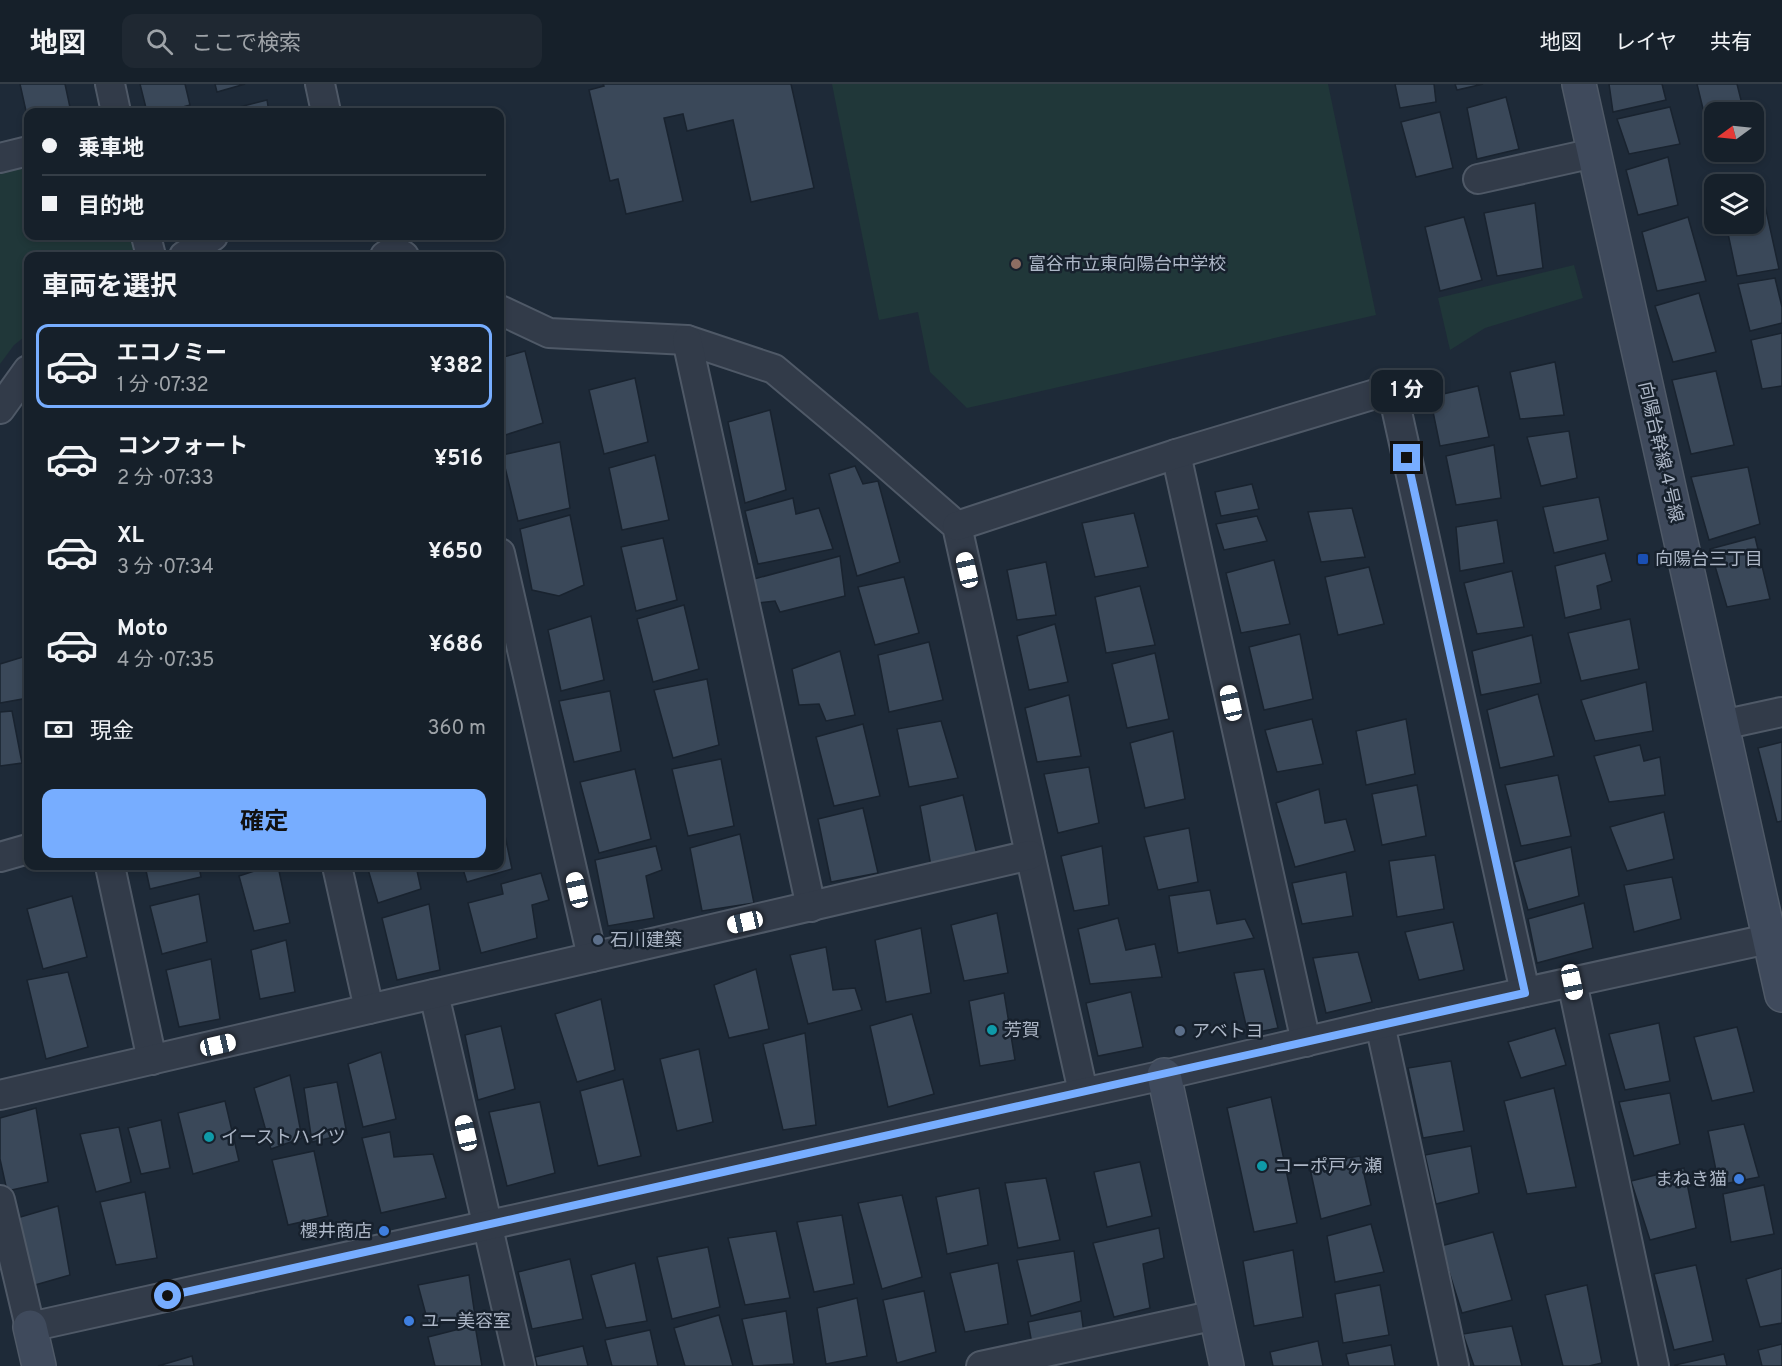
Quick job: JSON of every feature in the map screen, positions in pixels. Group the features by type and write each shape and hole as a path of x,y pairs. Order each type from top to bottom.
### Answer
{"street":[{"path":"110,84 115,108"},
{"path":"320,84 325,108"},
{"name":"向陽台幹線４号線","path":"1580,84 1722,725 1776,937 1782,995"},
{"path":"0,158 24,152"},
{"path":"1478,179 1594,153"},
{"path":"190,252 207,240"},
{"path":"504,312 549,333 687,340 774,369 957,526 1083,1092"},
{"path":"687,340 811,907"},
{"path":"0,409 24,376"},
{"path":"957,526 1176,454 1392,388 1525,993"},
{"path":"1176,454 1306,1042"},
{"path":"504,571 592,957"},
{"path":"1722,725 1782,712"},
{"path":"0,857 24,850"},
{"path":"0,1095 1030,855"},
{"path":"111,870 153,1060"},
{"path":"338,870 369,1009"},
{"path":"30,1327 1776,937"},
{"path":"1572,982 1654,1366"},
{"path":"434,994 520,1366"},
{"path":"1380,1024 1454,1366"},
{"path":"1164,1075 1227,1366"},
{"path":"0,1200 39,1366"},
{"path":"983,1366 1216,1315"}],"green space":[{"path":"832,84 1328,84 1376,315 967,408 930,372 918,312 879,320"},
{"path":"24,167 24,240 131,240 134,252 24,252 24,337 14,345 0,364 0,173"},
{"path":"1574,265 1583,298 1485,328 1450,350 1438,298"}],"building":[{"path":"20,84 65,84 70,108 25,108"},
{"path":"140,84 185,84 190,105 179,108 146,108"},
{"path":"215,84 245,84 217,92"},
{"path":"603,84 791,84 814,188 751,202 733,120 687,131 683,114 664,118 683,201 626,214 618,179 610,181 589,90 604,86"},
{"path":"1395,84 1434,84 1436,102 1400,108"},
{"path":"1455,84 1483,84 1457,90"},
{"path":"1609,84 1662,84 1666,100 1613,112"},
{"path":"1697,84 1737,84 1742,102 1704,102 1704,113"},
{"path":"1506,97 1519,149 1477,159 1467,108"},
{"path":"267,100 268,108 236,108"},
{"path":"1670,107 1680,144 1629,154 1617,119"},
{"path":"1440,112 1453,168 1416,177 1401,122"},
{"path":"1668,157 1678,205 1638,215 1626,170"},
{"path":"1764,201 1779,269 1737,276 1728,234 1764,234"},
{"path":"1535,203 1543,268 1497,276 1484,213"},
{"path":"1464,217 1482,280 1440,291 1425,227"},
{"path":"1688,217 1706,281 1657,291 1642,232"},
{"path":"1775,278 1782,307 1782,323 1750,331 1738,284"},
{"path":"1699,293 1716,352 1673,362 1655,306"},
{"path":"1782,333 1782,386 1762,389 1751,340"},
{"path":"525,351 543,423 504,435 504,357"},
{"path":"1555,362 1564,415 1520,419 1510,372"},
{"path":"1716,371 1734,445 1691,454 1672,380"},
{"path":"635,378 648,442 604,454 589,390"},
{"path":"1478,386 1489,437 1440,446 1430,397"},
{"path":"770,410 786,490 745,503 728,422"},
{"path":"1569,431 1577,478 1541,486 1527,437"},
{"path":"560,442 570,508 518,521 504,455"},
{"path":"1494,445 1501,498 1456,505 1446,456"},
{"path":"655,455 669,520 622,530 609,468"},
{"path":"855,466 863,484 878,481 900,562 857,576 829,474"},
{"path":"1748,467 1760,524 1709,540 1691,477"},
{"path":"1252,484 1259,509 1221,516 1215,492"},
{"path":"1599,497 1608,540 1554,553 1543,507"},
{"path":"793,498 796,514 819,508 833,549 758,564 745,511"},
{"path":"1352,508 1365,557 1321,562 1308,512"},
{"path":"1134,513 1148,567 1095,577 1082,523"},
{"path":"570,515 584,585 559,596 532,590 520,529"},
{"path":"1257,516 1267,541 1224,550 1216,524"},
{"path":"1497,520 1504,563 1460,571 1456,527"},
{"path":"1755,537 1770,599 1727,607 1710,549"},
{"path":"663,538 677,600 636,611 621,547"},
{"path":"1605,553 1612,581 1597,586 1601,609 1565,618 1555,566"},
{"path":"840,556 845,596 780,612 775,601 758,603 754,579"},
{"path":"1274,560 1290,624 1241,633 1226,573"},
{"path":"1046,562 1056,615 1017,620 1007,570"},
{"path":"1369,567 1384,624 1338,635 1325,577"},
{"path":"1512,571 1524,627 1477,634 1464,583"},
{"path":"904,577 919,633 875,645 858,587"},
{"path":"1140,586 1155,645 1106,653 1095,597"},
{"path":"684,605 699,669 653,682 637,619"},
{"path":"591,616 604,680 561,691 548,630"},
{"path":"1630,619 1639,669 1581,681 1568,633"},
{"path":"1055,624 1068,682 1029,690 1017,636"},
{"path":"1300,634 1313,699 1264,710 1249,647"},
{"path":"1532,635 1541,683 1481,695 1472,651"},
{"path":"929,642 943,700 889,712 878,655"},
{"path":"840,651 855,715 826,721 819,704 799,705 792,669"},
{"path":"1155,653 1169,719 1127,728 1112,664"},
{"path":"24,657 24,699 0,703 0,664"},
{"path":"707,679 719,745 673,758 654,690"},
{"path":"1646,682 1653,731 1595,741 1581,700"},
{"path":"610,691 621,751 574,762 559,701"},
{"path":"1538,694 1554,756 1500,768 1487,710"},
{"path":"1069,695 1081,756 1037,762 1025,708"},
{"path":"12,711 22,763 0,766 0,712"},
{"path":"1312,719 1323,764 1277,772 1265,730"},
{"path":"1406,719 1415,774 1366,785 1356,731"},
{"path":"941,721 958,778 909,787 897,729"},
{"path":"863,724 880,796 834,806 816,737"},
{"path":"1173,731 1185,799 1145,808 1130,743"},
{"path":"1782,742 1782,821 1777,822 1758,748"},
{"path":"1640,745 1644,761 1660,757 1665,795 1609,802 1594,756"},
{"path":"721,759 734,826 688,836 672,769"},
{"path":"1089,767 1099,823 1058,833 1044,774"},
{"path":"635,769 651,839 599,853 580,782"},
{"path":"1558,775 1571,836 1521,846 1505,785"},
{"path":"1417,785 1426,836 1382,845 1372,794"},
{"path":"1319,789 1325,823 1346,819 1355,851 1295,867 1276,803"},
{"path":"963,795 977,855 931,866 920,806"},
{"path":"863,808 878,873 831,882 818,819"},
{"path":"1664,812 1674,859 1627,871 1610,827"},
{"path":"1189,828 1198,882 1158,890 1144,837"},
{"path":"504,831 512,869 467,882 463,870 504,870"},
{"path":"740,834 754,903 702,911 690,848"},
{"path":"656,846 662,870 646,876 654,918 608,926 595,860"},
{"path":"1102,846 1109,905 1074,911 1061,856"},
{"path":"1571,847 1579,896 1528,910 1514,862"},
{"path":"1435,855 1444,909 1397,917 1389,861"},
{"path":"146,870 200,870 201,877 150,889"},
{"path":"258,870 279,870 290,923 254,931 239,876"},
{"path":"368,870 417,870 421,889 378,903"},
{"path":"1346,872 1353,916 1302,924 1292,883"},
{"path":"541,873 549,900 532,905 537,938 481,953 468,903 503,894 501,884"},
{"path":"1672,877 1681,919 1634,932 1624,885"},
{"path":"1210,890 1217,924 1245,919 1254,938 1178,953 1169,896"},
{"path":"199,894 207,942 162,954 150,906"},
{"path":"72,896 87,957 43,969 27,909"},
{"path":"1584,903 1593,948 1537,963 1528,919"},
{"path":"429,904 440,970 397,980 382,918"},
{"path":"997,913 1008,973 964,981 951,925"},
{"path":"1118,918 1126,950 1155,944 1162,977 1090,984 1078,929"},
{"path":"1453,922 1464,970 1419,980 1405,932"},
{"path":"921,928 931,993 886,1002 875,940"},
{"path":"286,940 295,992 260,999 251,950"},
{"path":"826,947 833,990 855,988 862,1010 808,1024 790,955"},
{"path":"1358,952 1372,1002 1326,1013 1313,958"},
{"path":"211,959 220,1019 179,1027 166,970"},
{"path":"756,969 769,1029 729,1038 714,985"},
{"path":"1264,969 1278,1028 1248,1034 1234,973"},
{"path":"68,972 88,1047 46,1059 27,980"},
{"path":"1131,992 1143,1047 1098,1056 1086,1003"},
{"name":"芳賀","path":"1004,993 1015,1060 980,1066 969,1001"},
{"path":"601,999 615,1070 577,1082 555,1014"},
{"path":"912,1014 934,1094 888,1107 870,1026"},
{"path":"1659,1023 1670,1081 1625,1090 1609,1034"},
{"path":"501,1026 515,1089 478,1100 465,1035"},
{"path":"1737,1027 1754,1092 1712,1101 1694,1037"},
{"path":"1555,1028 1566,1065 1521,1078 1508,1042"},
{"path":"805,1033 816,1125 783,1130 763,1044"},
{"path":"699,1049 713,1122 677,1131 660,1059"},
{"path":"381,1052 396,1119 363,1127 348,1064"},
{"path":"1451,1061 1464,1131 1423,1138 1408,1068"},
{"path":"290,1075 302,1138 271,1149 254,1088"},
{"path":"623,1079 641,1156 598,1166 580,1091"},
{"path":"337,1082 347,1134 312,1142 304,1088"},
{"path":"1554,1088 1576,1187 1527,1194 1504,1101"},
{"path":"1670,1093 1680,1144 1634,1156 1619,1102"},
{"name":"コーポ戸ヶ瀬","path":"1271,1097 1297,1223 1254,1232 1227,1108"},
{"name":"イーストハイツ","path":"225,1101 239,1161 193,1174 178,1113"},
{"path":"540,1102 555,1173 507,1186 489,1112"},
{"path":"36,1108 48,1182 7,1191 0,1159 0,1118"},
{"path":"161,1120 170,1168 141,1174 128,1128"},
{"path":"1744,1124 1759,1177 1719,1185 1708,1131"},
{"path":"119,1127 131,1182 96,1192 80,1134"},
{"path":"390,1132 394,1157 433,1154 446,1198 381,1213 362,1138"},
{"path":"1471,1146 1479,1193 1436,1204 1425,1155"},
{"path":"314,1151 328,1216 288,1225 272,1160"},
{"path":"1360,1156 1371,1205 1321,1219 1309,1164"},
{"path":"1140,1162 1152,1216 1107,1227 1094,1172"},
{"path":"1684,1168 1696,1228 1650,1240 1631,1181"},
{"path":"1046,1178 1060,1240 1018,1248 1005,1183"},
{"path":"1764,1185 1774,1234 1731,1242 1723,1194"},
{"path":"979,1188 988,1245 947,1254 936,1197"},
{"path":"145,1192 157,1258 116,1265 100,1202"},
{"path":"902,1195 922,1277 882,1289 858,1203"},
{"path":"58,1206 70,1275 35,1285 17,1218"},
{"path":"842,1215 854,1284 814,1292 797,1222"},
{"path":"1371,1224 1384,1272 1335,1282 1327,1236"},
{"path":"1159,1228 1164,1258 1143,1264 1150,1308 1114,1317 1093,1243"},
{"path":"776,1231 790,1298 745,1305 728,1238"},
{"path":"1493,1232 1512,1300 1462,1313 1441,1246"},
{"path":"708,1247 720,1307 672,1319 657,1257"},
{"path":"1293,1250 1303,1317 1254,1326 1243,1261"},
{"path":"1074,1251 1081,1301 1031,1316 1017,1260"},
{"path":"570,1259 583,1319 532,1329 518,1272"},
{"path":"635,1263 647,1321 606,1328 591,1275"},
{"path":"998,1263 1008,1324 965,1332 950,1273"},
{"path":"1696,1265 1713,1341 1674,1350 1654,1274"},
{"path":"1782,1268 1782,1323 1760,1327 1746,1279"},
{"path":"469,1275 475,1316 429,1326 418,1285"},
{"path":"1380,1285 1389,1335 1343,1343 1335,1294"},
{"path":"1587,1285 1602,1363 1589,1366 1563,1366 1545,1295"},
{"path":"924,1291 936,1352 897,1363 883,1300"},
{"path":"857,1298 867,1356 826,1364 817,1308"},
{"path":"786,1311 794,1364 753,1366 742,1319"},
{"path":"1081,1311 1084,1334 1032,1344 1028,1322"},
{"path":"719,1315 733,1366 685,1366 674,1328"},
{"path":"475,1325 482,1366 435,1366 428,1337"},
{"path":"1512,1326 1522,1366 1474,1366 1463,1334"},
{"path":"650,1330 658,1366 612,1366 605,1340"},
{"path":"1318,1341 1323,1366 1273,1366 1270,1352"},
{"path":"1782,1344 1782,1366 1762,1366 1758,1350"},
{"path":"1391,1345 1395,1366 1349,1366 1346,1354"},
{"path":"583,1346 588,1366 537,1366 535,1357"},
{"path":"1724,1354 1727,1366 1675,1366 1675,1365"},
{"path":"192,1356 194,1366 158,1366"}],"place":[{"name":"富谷市立東向陽台中学校","path":"1016,264"},
{"name":"向陽台三丁目","path":"1643,559"},
{"name":"石川建築","path":"598,940"},
{"name":"芳賀","path":"992,1030"},
{"name":"アベトヨ","path":"1180,1031"},
{"name":"イーストハイツ","path":"209,1137"},
{"name":"コーポ戸ヶ瀬","path":"1262,1166"},
{"name":"まねき猫","path":"1739,1179"},
{"name":"櫻井商店","path":"384,1231"},
{"name":"ユー美容室","path":"409,1321"}],"route":[{"path":"168,1296 1525,993 1407,458"}]}
